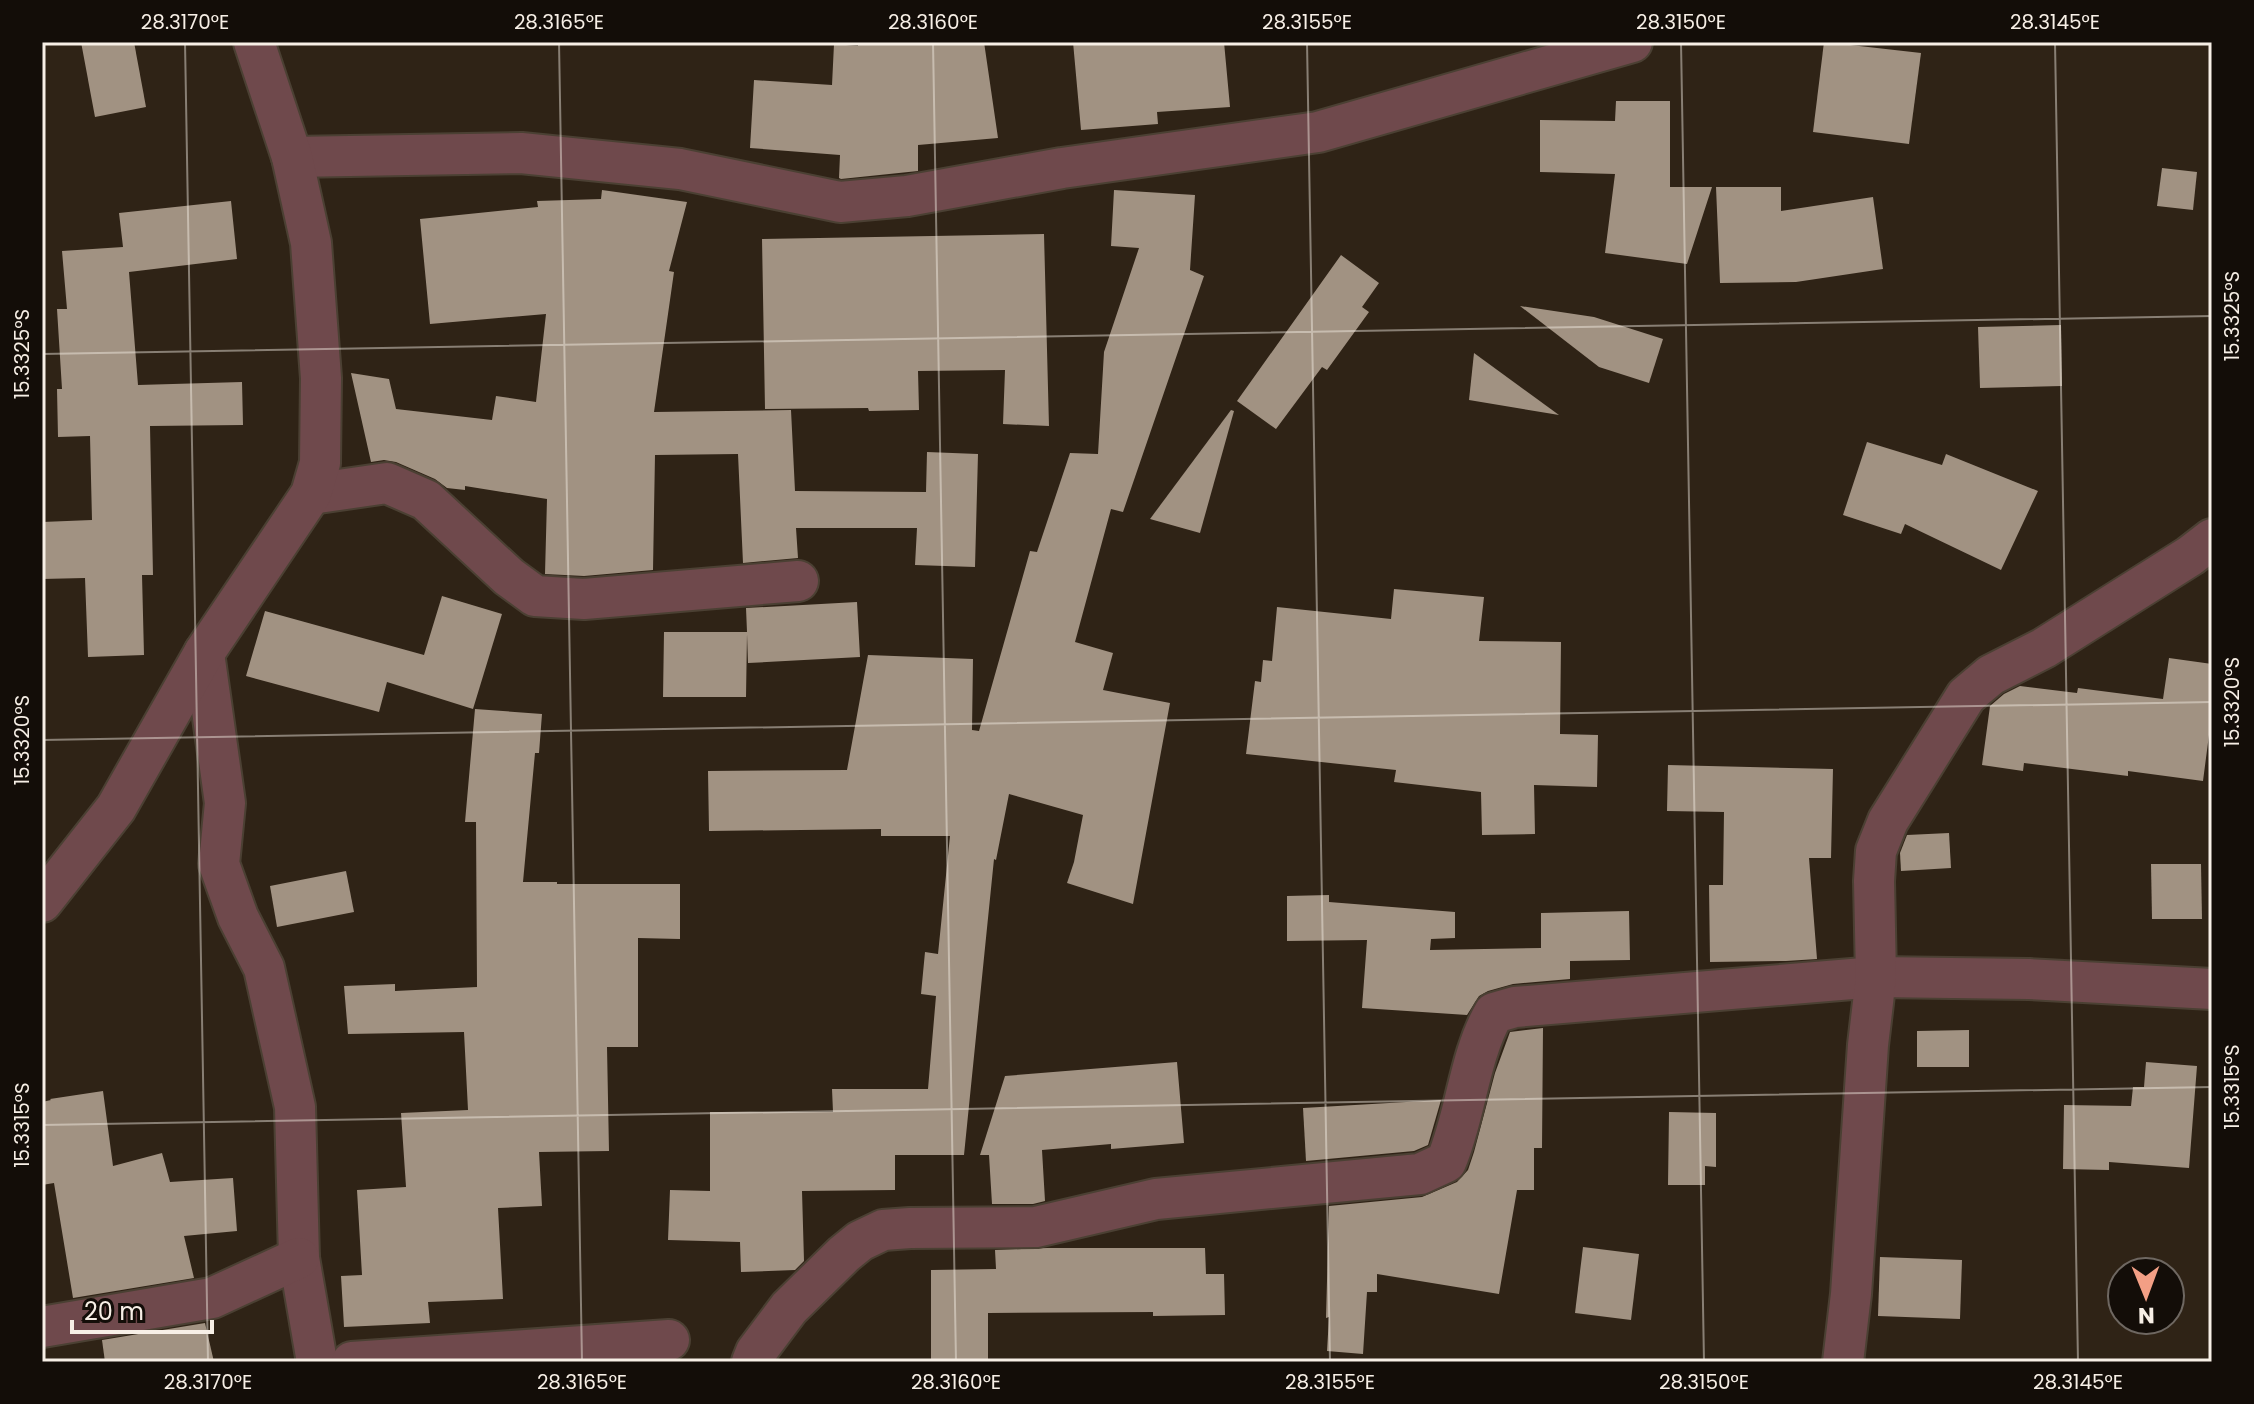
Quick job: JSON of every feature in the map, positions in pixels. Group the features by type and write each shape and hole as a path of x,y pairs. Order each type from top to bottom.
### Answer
{"street":[{"path":"42,902 116,808 204,653 311,494 320,463 321,378 311,243 292,157 254,42"},
{"path":"292,157 521,153 680,169 840,202 907,196 1062,168 1318,132 1632,42"},
{"path":"311,494 387,483 426,500 509,577 535,596 584,599 798,581"},
{"path":"1843,1362 1876,977 1876,851 1888,821 1966,696 1991,675 2044,648 2212,539"},
{"path":"204,653 225,803 219,864 238,917 264,968 295,1107 299,1258 317,1362"},
{"path":"752,1362 789,1308 844,1254 860,1241 883,1230 1036,1227 1156,1199 1420,1174 1446,1162 1457,1136 1484,1031 1494,1013 1515,1007 1876,977 2029,979 2212,989"},
{"path":"42,1327 212,1298 299,1258"},
{"path":"352,1362 669,1340"}],"building":[{"path":"81,42 134,42 146,107 95,117"},
{"path":"858,42 984,42 998,138 918,145 918,171 841,179 840,155 750,148 754,80 832,85 834,44 858,46"},
{"path":"1073,42 1224,42 1230,107 1157,112 1158,124 1081,130"},
{"path":"1824,42 1921,53 1909,144 1813,132"},
{"path":"1616,101 1670,101 1670,187 1712,187 1687,264 1605,253 1615,174 1540,172 1540,120 1615,121"},
{"path":"2162,168 2197,172 2193,210 2157,206"},
{"path":"1716,187 1781,187 1781,211 1873,197 1883,269 1796,282 1720,283"},
{"path":"602,190 687,202 669,271 674,272 654,412 791,410 795,491 926,492 927,452 978,454 975,567 915,565 917,528 796,528 798,558 743,563 738,454 655,455 653,570 584,576 545,574 547,499 465,486 465,490 447,488 435,479 396,462 371,462 351,373 389,379 396,409 492,420 496,396 536,402 546,314 430,324 420,219 538,207 537,201 601,199"},
{"path":"1114,190 1195,195 1190,270 1204,276 1123,512 1111,509 1075,642 1113,653 1103,690 1170,703 1133,904 1067,883 1083,815 1009,794 994,859 964,1155 895,1155 895,1190 802,1191 804,1261 795,1270 741,1272 740,1242 668,1240 670,1190 710,1191 710,1112 833,1112 832,1089 928,1089 936,996 921,994 925,952 938,954 950,836 881,836 881,829 709,831 708,771 847,770 868,655 973,659 972,730 979,731 1030,551 1037,552 1070,453 1098,454 1104,352 1139,248 1111,246"},
{"path":"231,201 237,259 129,272 138,385 242,382 243,425 150,426 153,575 142,575 144,655 88,657 85,578 42,579 42,522 92,520 90,436 58,437 57,389 62,389 57,309 67,309 62,251 123,247 119,213"},
{"path":"1044,234 1049,426 1003,424 1005,370 918,371 919,410 765,409 762,239"},
{"path":"1341,255 1379,283 1362,307 1369,312 1327,370 1322,367 1276,429 1237,401"},
{"path":"1520,306 1594,317 1663,339 1649,383 1599,367"},
{"path":"2061,325 2062,386 1980,388 1978,327"},
{"path":"1474,353 1559,415 1469,400"},
{"path":"1231,410 1234,411 1200,533 1150,519"},
{"path":"1867,442 1942,465 1946,454 2038,491 2001,570 1905,524 1901,534 1843,515"},
{"path":"1394,589 1484,597 1479,641 1561,642 1560,734 1598,735 1597,787 1534,785 1535,834 1482,835 1481,792 1394,782 1396,770 1246,754 1255,681 1261,682 1263,660 1272,661 1277,607 1391,619"},
{"path":"442,596 502,614 473,709 387,682 379,712 246,676 265,611 424,655"},
{"path":"857,602 860,657 748,663 747,634 746,697 663,697 664,632 747,632 746,608"},
{"path":"2169,658 2212,664 2212,712 2203,781 2128,771 2128,776 2024,763 2023,771 1982,765 1990,706 2004,694 2020,686 2077,693 2078,688 2163,699"},
{"path":"475,709 542,714 539,753 535,753 523,882 680,884 680,939 638,938 638,1047 607,1047 609,1151 539,1152 542,1206 498,1208 503,1299 428,1302 430,1323 344,1327 341,1276 362,1275 357,1190 406,1187 401,1113 468,1110 464,1032 348,1034 344,986 395,984 395,991 477,987 476,822 465,822"},
{"path":"1668,765 1833,769 1831,858 1809,858 1817,959 1710,962 1709,885 1723,885 1724,812 1667,811"},
{"path":"1949,833 1951,868 1901,871 1900,853 1907,835"},
{"path":"2151,864 2201,864 2202,919 2152,919"},
{"path":"346,871 354,912 277,927 270,886"},
{"path":"1329,895 1329,902 1455,912 1455,938 1431,939 1430,950 1541,948 1541,913 1629,911 1630,960 1570,961 1570,979 1513,984 1488,991 1479,996 1467,1015 1362,1008 1367,940 1287,941 1287,896"},
{"path":"1543,1028 1542,1148 1534,1148 1534,1190 1517,1190 1499,1294 1377,1274 1377,1292 1367,1292 1363,1354 1327,1351 1329,1206 1422,1197 1457,1182 1468,1170 1495,1073 1510,1032"},
{"path":"1969,1030 1969,1067 1917,1067 1917,1031"},
{"path":"1177,1062 1184,1143 1111,1149 1111,1144 1042,1150 1045,1201 992,1204 989,1155 980,1155 1005,1076"},
{"path":"2146,1062 2197,1066 2189,1168 2109,1162 2109,1170 2063,1169 2064,1105 2131,1106 2133,1087 2144,1087"},
{"path":"103,1091 113,1166 162,1153 170,1182 233,1178 237,1231 184,1236 194,1278 73,1298 54,1183 42,1185 42,1102"},
{"path":"1441,1100 1428,1145 1414,1151 1306,1161 1303,1108"},
{"path":"1669,1112 1716,1113 1716,1167 1705,1166 1705,1185 1668,1185"},
{"path":"1583,1247 1639,1254 1631,1320 1575,1313"},
{"path":"1205,1248 1206,1274 1224,1274 1225,1315 988,1313 988,1362 931,1362 931,1270 996,1269 995,1250"},
{"path":"1880,1257 1962,1260 1960,1319 1878,1316"},
{"path":"205,1323 214,1362 105,1362 102,1340"}]}
